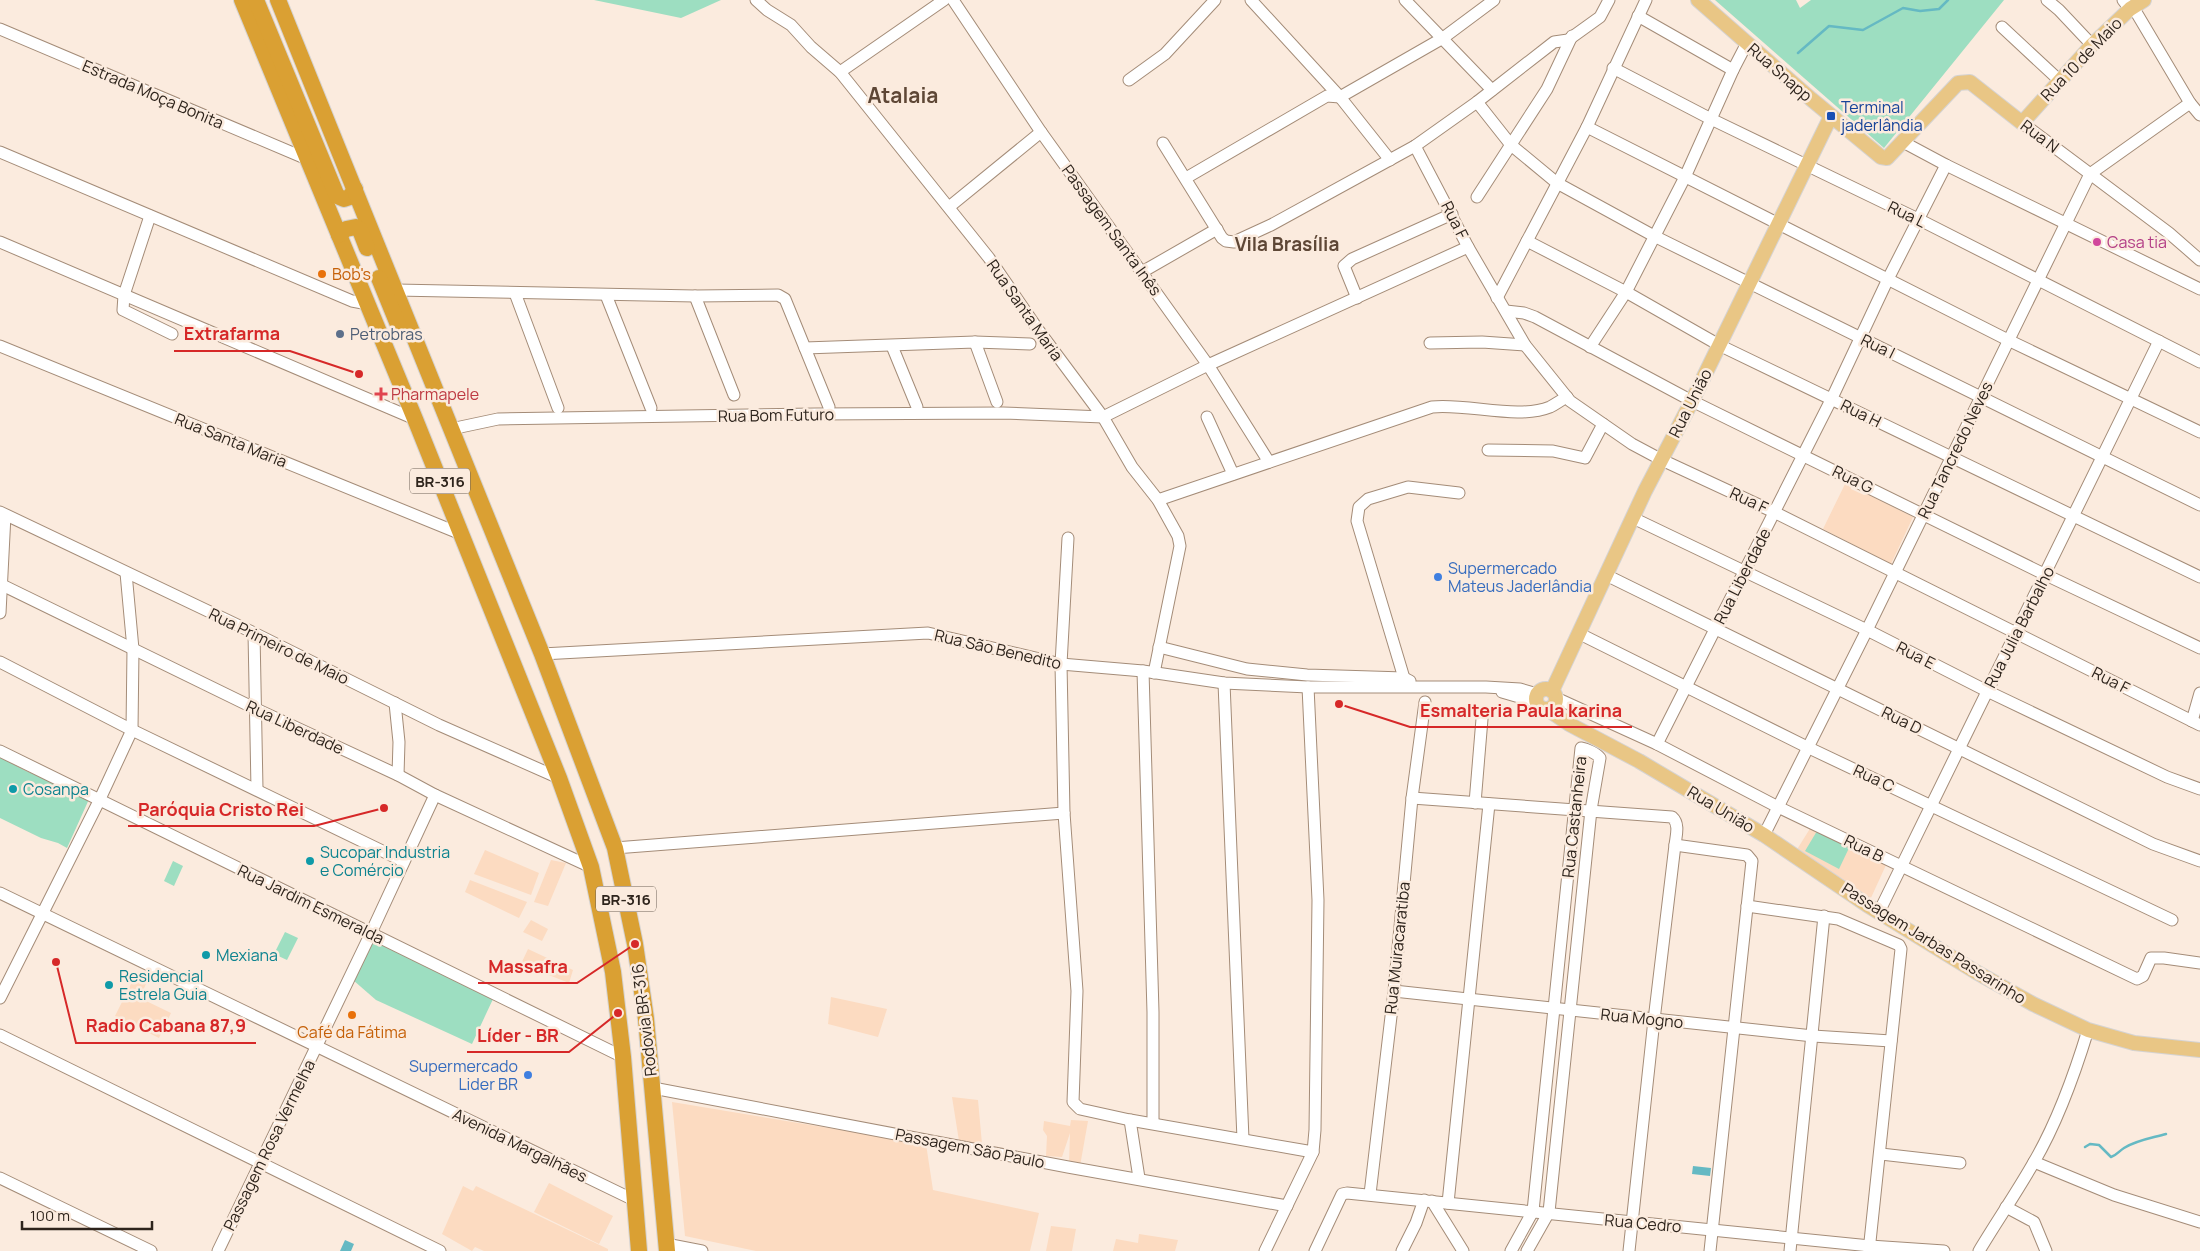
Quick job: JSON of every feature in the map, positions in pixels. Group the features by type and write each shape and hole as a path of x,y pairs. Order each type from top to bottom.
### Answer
{"highway":[{"name":"BR-316","path":"278,0 396,290 450,429"},
{"name":"BR-316","path":"243,1 415,419 559,778 591,867"},
{"path":"243,1 337,196 344,199 355,190"},
{"path":"339,235 351,226 356,226 360,230 390,308 413,355 428,373"},
{"name":"Rodovia BR-316","path":"450,429 531,625 615,848 635,944 652,1088 667,1247"},
{"name":"Rodovia BR-316","path":"591,867 613,972 623,1057 639,1251"},
{"path":"636,1224 648,1251"}],"main road":[{"name":"Rua Snapp","path":"1698,0 1831,116 1881,157 1887,158"},
{"name":"Rua 10 de Maio","path":"2022,123 2059,80 2132,4"},
{"name":"Rua N","path":"1887,158 1958,83 1970,82 2022,123"},
{"name":"Rua União","path":"1554,694 1578,633 1633,518 1831,116"},
{"path":"1540,702 1545,689 1554,694"},
{"name":"Rua União","path":"1540,702 1569,724 1639,760 1764,835"},
{"name":"Passagem Jarbas Passarinho","path":"1764,835 1879,912 1976,972 2033,1004 2088,1030 2134,1043 2200,1050"}],"street":[{"name":"Rua Santa Maria","path":"756,0 791,25 811,47 840,72 949,207 989,258 1039,332 1103,417 1132,466 1158,500 1178,536 1180,546 1160,647 1149,672"},
{"path":"840,72 944,0"},
{"name":"Passagem Santa Inês","path":"953,0 1041,132 1208,365 1269,462"},
{"path":"1129,80 1165,54 1215,0"},
{"path":"1251,0 1340,97 1390,160"},
{"path":"1405,0 1444,38 1492,90"},
{"path":"1186,178 1327,96 1340,97 1444,38 1494,0"},
{"path":"1164,143 1219,233 1226,241 1234,242 1270,225 1415,146 1477,102 1554,42 1568,40 1600,17 1609,0"},
{"path":"1497,298 1587,127 1646,0"},
{"path":"2047,0 2092,45"},
{"path":"2132,4 2190,103 2200,115"},
{"path":"1638,16 1733,70"},
{"path":"2002,26 2059,80"},
{"name":"Estrada Moça Bonita","path":"0,29 307,159"},
{"path":"1477,198 1547,89 1573,35"},
{"path":"1590,347 1626,292 1685,177 1733,70 1747,44"},
{"name":"Rua L","path":"1613,68 1711,119 1918,219 2200,362"},
{"name":"Rua I","path":"1477,102 1511,145 1557,183 1654,236 2200,505"},
{"name":"Rua Tancredo Neves","path":"1764,835 1867,630 2090,174 2190,103"},
{"name":"Rua N","path":"2022,123 2169,233 2200,260"},
{"path":"1587,127 2008,340 2200,432"},
{"path":"949,207 1041,132"},
{"path":"1903,142 1946,165 2200,289"},
{"name":"Rua F","path":"1415,146 1468,247 1525,345 1567,397 1603,424 1632,444 1662,460 1774,512 2196,723"},
{"path":"0,152 352,301 368,304"},
{"name":"Rua Liberdade","path":"1657,744 1832,398 1860,337 1946,165"},
{"path":"1357,298 1344,266 1352,259 1452,214"},
{"path":"150,216 124,295 123,310 172,334"},
{"path":"1142,272 1219,233"},
{"name":"Rua H","path":"1527,240 1626,292 1719,345 2200,577"},
{"path":"0,242 415,419"},
{"path":"1103,417 1208,365 1468,247"},
{"path":"396,290 606,295 778,295 785,299 829,407"},
{"path":"515,293 558,408"},
{"path":"606,295 651,408"},
{"path":"695,296 734,395"},
{"name":"Rua G","path":"1506,311 1524,313 1535,317 1692,401 2046,575 2200,648"},
{"name":"Rua Julia Barbalho","path":"1879,912 2046,575 2159,341"},
{"path":"805,348 975,342 1030,344"},
{"path":"975,342 997,402"},
{"path":"1430,343 1482,342 1525,345"},
{"name":"Rua Santa Maria","path":"0,346 461,534"},
{"path":"892,346 917,407"},
{"path":"1158,500 1432,407 1447,405 1524,411 1549,407 1567,397"},
{"name":"Rua Bom Futuro","path":"450,429 498,419 994,413 1103,417"},
{"path":"1207,417 1233,474"},
{"path":"1488,450 1553,450 1585,458 1603,424"},
{"path":"1404,678 1357,521 1359,507 1368,499 1408,487 1459,493"},
{"path":"0,613 3,514"},
{"name":"Rua Primeiro de Maio","path":"3,514 254,633 439,725 559,778"},
{"name":"Rua E","path":"1633,518 1867,630 1987,692 2167,777 2200,789"},
{"path":"1068,538 1061,664 1064,813 1077,992 1074,1102 1080,1109 1130,1120 1313,1152"},
{"path":"0,998 132,730 133,649 126,573"},
{"name":"Rua D","path":"1606,575 1714,630 2153,844 2200,861"},
{"name":"Rua Liberdade","path":"1,584 254,708 398,775 435,795 591,867"},
{"name":"Rua São Benedito","path":"542,654 916,632 953,638 1061,664 1149,672 1224,683 1308,687 1404,688 1424,686 1520,689 1540,702"},
{"path":"254,633 257,789"},
{"name":"Rua C","path":"1578,633 1807,747 2172,920"},
{"name":"Rua São Benedito","path":"1160,647 1248,669 1307,675 1404,678 1424,686"},
{"path":"0,662 132,730 403,861"},
{"path":"1149,672 1153,1123"},
{"path":"1224,683 1243,1139"},
{"path":"1265,1251 1313,1152 1315,1130 1318,900 1308,687"},
{"path":"2196,723 2200,693"},
{"name":"Rua B","path":"1554,694 1657,744 1778,807 2137,979 2143,976 2151,958 2200,963"},
{"name":"Rua Muiracaratiba","path":"1370,1194 1394,991 1412,798 1424,702"},
{"path":"395,703 399,742 398,775"},
{"path":"1475,803 1482,719"},
{"name":"Rua Castanheira","path":"1511,1251 1533,1211 1574,809 1581,748 1584,748 1597,754 1600,758 1591,810 1549,1212 1527,1251"},
{"name":"Rua Jardim Esmeralda","path":"0,751 623,1057"},
{"name":"Passagem Rosa Vermelha","path":"218,1251 371,933 435,795"},
{"path":"1412,798 1672,816 1677,823 1630,1251"},
{"path":"1448,1203 1489,804"},
{"path":"615,848 1064,813"},
{"path":"1675,845 1748,856 1752,861 1753,867 1733,1028 1710,1251"},
{"name":"Avenida Margalhães","path":"0,893 634,1200"},
{"path":"1748,906 1838,918 1899,945 1901,949 1881,1154 1869,1249"},
{"path":"1790,1251 1824,916"},
{"name":"Rua Mogno","path":"1394,991 1733,1028 1891,1041"},
{"path":"1979,1251 2034,1162 2069,1089 2088,1030"},
{"path":"0,1035 440,1251"},
{"name":"Passagem São Paulo","path":"652,1088 1068,1167 1139,1178 1287,1206"},
{"path":"1130,1120 1139,1178"},
{"path":"1881,1154 1960,1163"},
{"path":"2034,1162 2114,1195 2200,1222"},
{"path":"0,1178 151,1251"},
{"name":"Rua Cedro","path":"1315,1251 1342,1194 1370,1194 1549,1212 1633,1223 1712,1229 1869,1249 1944,1250"},
{"path":"1402,1251 1428,1201 1463,1251"},
{"path":"2006,1207 2034,1222 2046,1251"},
{"path":"667,1247 702,1251"}],"shaded area":[{"path":"1845,484 1851,485 1851,489 1864,495 1867,494 1913,517 1891,564 1823,529"},
{"path":"1811,827 1886,865 1870,900 1796,851"},
{"path":"485,850 539,873 531,895 474,874"},
{"path":"551,860 566,863 548,906 534,902"},
{"path":"470,880 527,902 519,918 465,892"},
{"path":"531,920 548,929 542,941 523,932"},
{"path":"528,949 573,970 569,983 521,964"},
{"path":"137,972 148,979 140,998 171,1013 159,1038 115,1016"},
{"path":"831,997 887,1009 878,1037 828,1024"},
{"path":"952,1097 978,1100 982,1144 959,1141"},
{"path":"672,1102 926,1144 933,1190 1039,1213 1030,1251 756,1251 685,1236"},
{"path":"1071,1120 1088,1121 1080,1166 1069,1164 1070,1133 1062,1157 1046,1156 1047,1136 1043,1130 1044,1121 1070,1126"},
{"path":"549,1183 613,1216 599,1244 534,1212"},
{"path":"463,1186 473,1191 476,1186 608,1249 608,1251 484,1251 475,1247 472,1251 442,1234"},
{"path":"1051,1226 1076,1229 1072,1251 1046,1251"},
{"path":"1139,1234 1178,1240 1175,1251 1113,1251 1116,1239 1138,1243"}],"green space":[{"path":"594,0 721,0 681,18"},
{"path":"1715,0 1796,0 1800,8 1811,0 2004,0 1884,148"},
{"path":"0,757 26,771 90,797 67,848 0,818"},
{"path":"1817,831 1849,848 1839,869 1805,851"},
{"path":"173,861 183,866 174,886 164,881"},
{"path":"285,932 298,938 287,960 274,954"},
{"path":"372,939 493,999 472,1044 376,1000 353,980"}],"water":[{"path":"1693,1166 1711,1168 1710,1176 1692,1174"},
{"path":"345,1240 354,1244 351,1251 340,1251"}],"waterway":[{"path":"1798,53 1829,26 1863,30 1903,8 1920,11 1939,9 1948,0"},
{"path":"2085,1147 2090,1144 2099,1145 2111,1157 2134,1143 2166,1134"}],"place":[{"name":"Terminal jaderlândia","path":"1831,116"},
{"name":"Casa tia","path":"2097,242"},
{"name":"Bob's","path":"322,274"},
{"name":"Petrobras","path":"340,334"},
{"name":"Extrafarma","path":"359,374"},
{"name":"Pharmapele","path":"381,394"},
{"name":"Supermercado Mateus Jaderlândia","path":"1438,577"},
{"name":"Esmalteria Paula karina","path":"1339,704"},
{"name":"Cosanpa","path":"13,789"},
{"name":"Paróquia Cristo Rei","path":"384,808"},
{"name":"Sucopar Industria e Comércio","path":"310,861"},
{"name":"Massafra","path":"635,944"},
{"name":"Mexiana","path":"206,955"},
{"name":"Radio Cabana 87,9","path":"56,962"},
{"name":"Residencial Estrela Guia","path":"109,985"},
{"name":"Líder - BR","path":"618,1013"},
{"name":"Café da Fátima","path":"352,1015"},
{"name":"Supermercado Lider BR","path":"528,1075"}],"district":[{"name":"Atalaia","path":"903,95"},
{"name":"Vila Brasília","path":"1287,244"}]}
